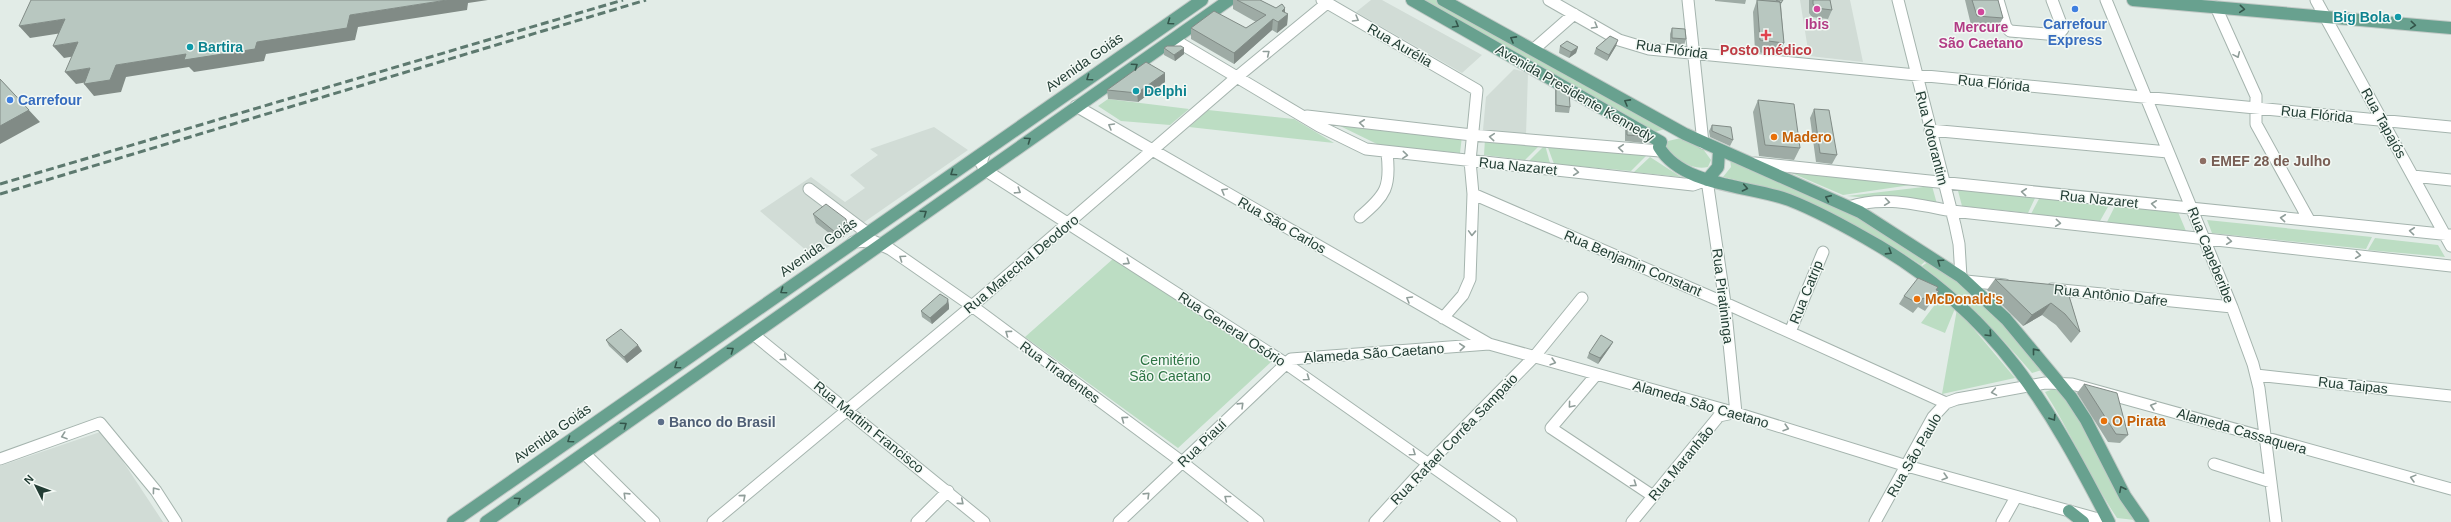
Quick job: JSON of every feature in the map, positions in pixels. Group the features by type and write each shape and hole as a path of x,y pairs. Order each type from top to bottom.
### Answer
{"main road":[{"name":"Avenida Goiás","path":"453,522 866,232 1202,0"},
{"path":"486,522 1228,0"},
{"name":"Avenida Presidente Kennedy","path":"1412,0 1660,146 1669,160 1707,180 1769,194 1813,210 1868,239 1906,262 1938,285 1964,308 1993,338 2032,385 2060,428 2109,522"},
{"name":"Avenida Presidente Kennedy","path":"1443,0 1685,134 1719,151 1849,207 1887,228 1964,279 2006,319 2059,382 2086,420 2125,496 2143,522"},
{"path":"2133,0 2451,28"},
{"path":"1660,146 1670,136 1685,134"},
{"path":"1707,180 1718,167 1719,151"},
{"path":"2069,510 2083,522"}],"street":[{"name":"Rua Flórida","path":"1549,0 1634,46 1649,49 2451,127"},
{"path":"1688,0 1703,143"},
{"name":"Rua Votorantim","path":"1898,0 1930,130 1952,211 1964,279"},
{"path":"1998,0 2006,27 2010,31 2058,35 2063,29 2052,0"},
{"name":"Rua Capeberibe","path":"2106,0 2232,307 2256,375 2276,522"},
{"name":"Rua Tapajós","path":"2316,0 2413,176 2448,235 2451,246"},
{"name":"Rua Marechal Deodoro","path":"713,522 972,306 1325,2"},
{"name":"Rua Aurélia","path":"1325,2 1477,90 1478,101 1472,135"},
{"path":"2216,7 2256,96 2256,124 2309,220"},
{"path":"1533,50 1574,14"},
{"name":"Rua Nazaret","path":"1173,39 1296,113 1332,133 1366,149 1387,153 1693,185 1707,180"},
{"name":"Rua São Carlos","path":"1076,106 1489,344"},
{"name":"Rua Nazaret","path":"1296,113 1332,120 1472,135 1660,146"},
{"path":"1332,120 1329,126 1332,133"},
{"path":"1930,130 2168,152"},
{"path":"1443,318 1463,295 1470,280 1473,194 1470,161 1472,135"},
{"path":"985,151 981,164 985,170"},
{"path":"1360,217 1381,199 1388,189 1387,153"},
{"name":"Rua Nazaret","path":"1746,162 1944,184 2448,235"},
{"name":"Rua General Osório","path":"985,170 1285,363 1511,522"},
{"path":"2413,176 2451,180"},
{"name":"Rua Piratininga","path":"1707,180 1726,303 1736,412"},
{"path":"808,189 866,232"},
{"name":"Rua Benjamin Constant","path":"1473,194 1726,303 1946,403"},
{"name":"Rua Nazaret","path":"1849,207 1864,201 1876,201 1952,211 2451,266"},
{"name":"Rua Tiradentes","path":"853,242 864,240 881,244 972,306 1182,462 1258,522"},
{"name":"Rua Catrip","path":"1790,332 1822,252"},
{"path":"1964,279 2013,286"},
{"name":"Rua Antônio Dafre","path":"2037,288 2232,307"},
{"name":"Rua Rafael Corrêa Sampaio","path":"1375,522 1428,464 1534,357 1582,298"},
{"name":"Rua Martim Francisco","path":"754,334 848,409 984,522"},
{"name":"Alameda São Caetano","path":"1285,363 1301,357 1489,344 1596,375 1736,412 1907,466 2109,522"},
{"name":"Rua Piauí","path":"1119,522 1285,363"},
{"path":"1596,375 1551,428 1652,496"},
{"name":"Rua Taipas","path":"2256,375 2451,396"},
{"name":"Alameda Cassaquera","path":"2032,385 2059,382 2451,488"},
{"name":"Rua São Paulo","path":"1877,522 1933,417 1946,403 1957,399 2032,385"},
{"name":"Rua Maranhão","path":"1632,522 1719,416 1736,412"},
{"path":"0,459 100,423 156,491 176,522"},
{"path":"584,453 654,522"},
{"path":"2214,464 2271,482"},
{"path":"917,522 948,492"},
{"path":"2002,522 2016,497"}],"shaded area":[{"path":"1371,0 1382,0 1482,55 1462,73 1356,12"},
{"path":"1800,0 1850,0 1863,62 1809,56"},
{"path":"1514,69 1528,73 1526,135 1483,130 1486,97"},
{"path":"934,127 968,150 814,257 760,211 811,177 845,202 865,188 850,175 878,155 870,149"},
{"path":"103,431 163,522 0,522 0,466"}],"green space":[{"path":"1418,0 1438,0 1668,128 1655,132"},
{"path":"1108,99 1189,109 1170,125 1121,121 1098,106"},
{"path":"1208,110 1294,119 1334,143 1189,127"},
{"path":"1338,125 1462,136 1460,153 1379,145"},
{"path":"1681,138 1703,149 1711,160 1708,167 1702,168 1690,166 1679,160 1666,149 1668,141"},
{"path":"1485,139 1541,144 1525,160 1484,155"},
{"path":"1545,145 1550,163 1529,161"},
{"path":"1547,145 1647,155 1631,171 1554,164"},
{"path":"1650,157 1681,177 1634,172"},
{"path":"1730,159 1847,209 1929,258 1921,265 1874,236 1826,211 1776,192 1723,177 1731,167"},
{"path":"1787,171 1924,183 1843,195"},
{"path":"1932,186 1937,204 1847,196"},
{"path":"1957,187 2036,196 2028,213 1962,206"},
{"path":"2040,197 2109,205 2100,221 2031,214"},
{"path":"2115,206 2178,212 2186,231 2107,222"},
{"path":"2207,220 2372,237 2366,249 2212,233"},
{"path":"2375,238 2438,245 2445,257 2368,250"},
{"name":"Cemitério São Caetano","path":"1114,258 1271,362 1178,448 1025,337"},
{"path":"1931,260 1958,280 2007,325 2045,369 2032,373 1980,316 1952,290 1922,266"},
{"path":"1943,294 1956,306 1945,333 1921,323"},
{"path":"1957,309 2015,378 1942,394"},
{"path":"2059,387 2080,421 2121,501 2135,520 2117,518 2107,503 2045,392"}],"building":[{"name":"Bartira","path":"31,0 447,0 350,15 347,28 257,42 255,49 184,60 186,54 116,65 110,80 84,84 90,68 65,72 78,42 53,46 65,19 19,26"},
{"path":"1237,0 1260,0 1276,8 1282,4 1285,8 1282,11 1288,14 1278,22 1273,19 1234,53 1191,28 1214,11 1246,28 1266,15"},
{"path":"1757,0 1780,2 1784,43 1760,40"},
{"path":"1813,0 1830,0 1832,10 1816,8 1813,4"},
{"path":"1972,0 1998,0 2003,18 1977,16"},
{"path":"1672,28 1685,29 1686,39 1672,38"},
{"path":"1610,36 1618,40 1609,55 1596,48"},
{"path":"1567,41 1578,47 1571,52 1560,46"},
{"path":"1167,46 1181,46 1184,48 1174,55 1164,48"},
{"path":"1146,62 1165,73 1137,93 1107,90"},
{"path":"0,79 29,110 0,126"},
{"path":"1556,84 1569,91 1570,107 1556,105"},
{"path":"1758,100 1794,104 1800,148 1765,145"},
{"path":"1814,109 1829,110 1837,155 1820,153"},
{"path":"1627,124 1647,135 1627,135"},
{"path":"1712,125 1731,127 1733,140 1712,131"},
{"path":"826,204 846,219 846,224 835,232 813,214"},
{"path":"1918,278 1938,287 1936,290 1939,291 1931,302 1923,298 1919,304 1904,296"},
{"path":"1995,279 2066,286 2080,332 2065,314 2051,303 2032,315"},
{"path":"940,294 948,299 947,303 930,318 921,311"},
{"path":"621,329 638,345 624,357 606,340"},
{"path":"1601,335 1613,342 1600,358 1589,353"},
{"path":"2084,384 2117,393 2128,435 2116,434"}],"railway":[{"path":"0,184 623,0"},
{"path":"0,194 646,0"}],"place":[{"name":"Ibis","path":"1817,9"},
{"name":"Carrefour Express","path":"2075,9"},
{"name":"Mercure São Caetano","path":"1981,12"},
{"name":"Big Bola","path":"2398,17"},
{"name":"Posto médico","path":"1766,35"},
{"name":"Bartira","path":"190,47"},
{"name":"Delphi","path":"1136,91"},
{"name":"Carrefour","path":"10,100"},
{"name":"Madero","path":"1774,137"},
{"name":"EMEF 28 de Julho","path":"2203,161"},
{"name":"McDonald's","path":"1917,299"},
{"name":"O Pirata","path":"2104,421"},
{"name":"Banco do Brasil","path":"661,422"}]}
